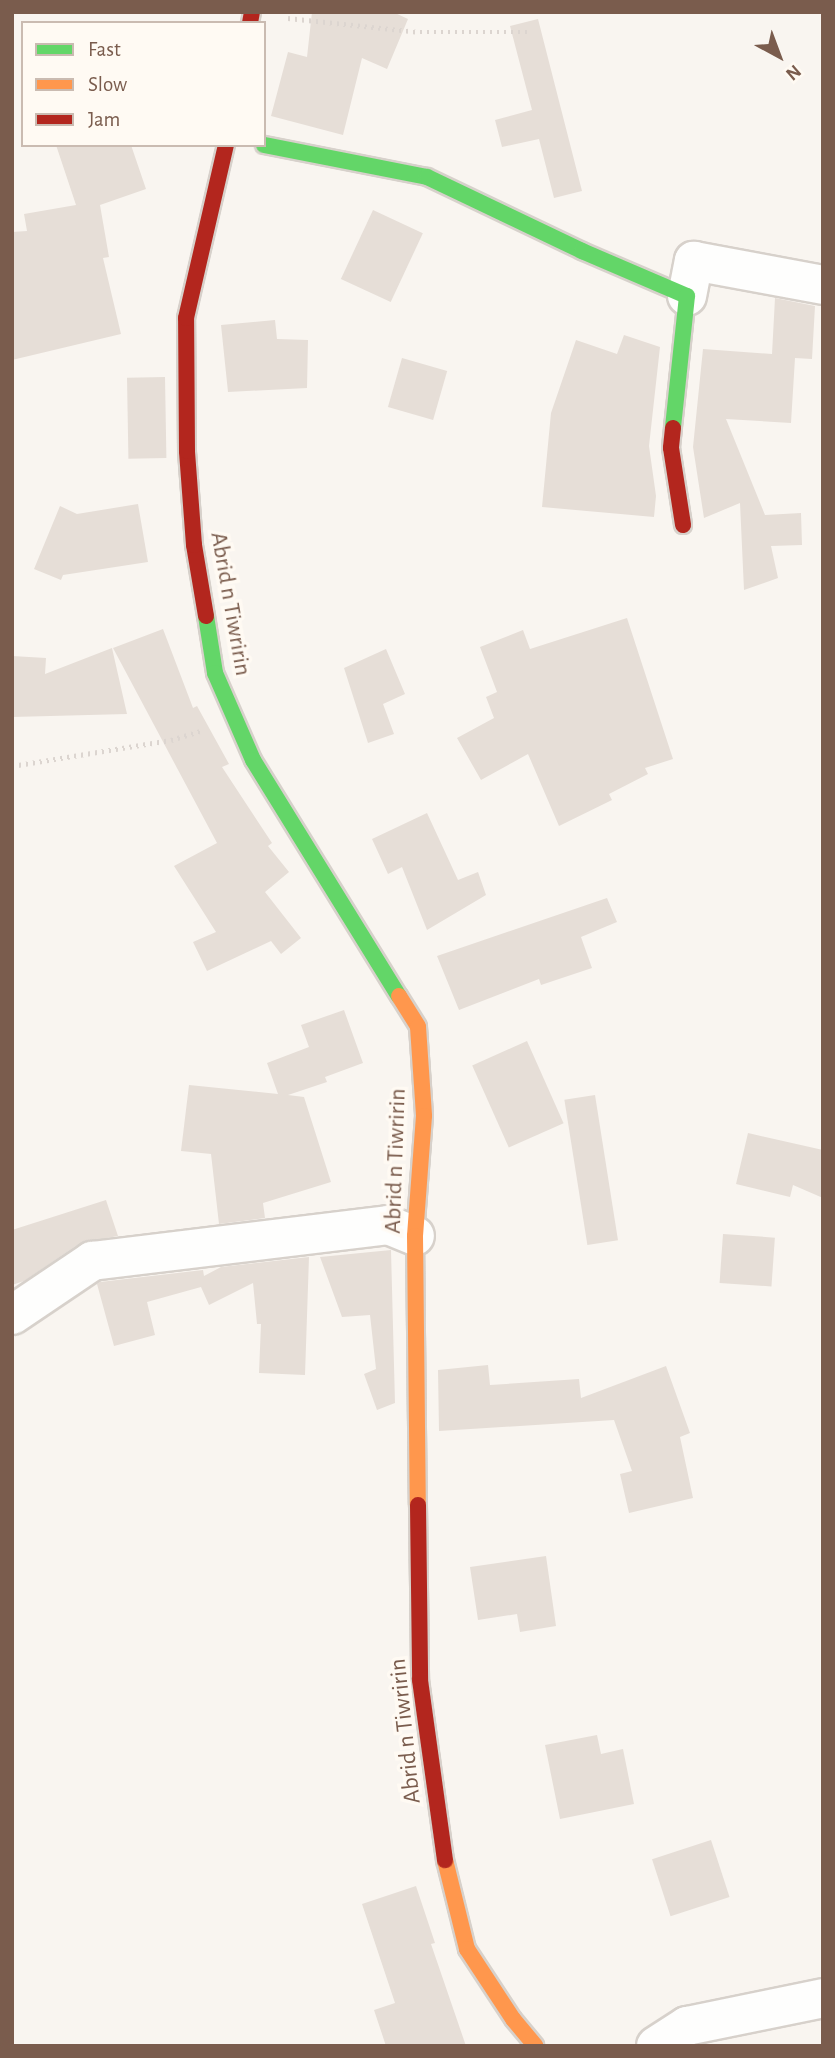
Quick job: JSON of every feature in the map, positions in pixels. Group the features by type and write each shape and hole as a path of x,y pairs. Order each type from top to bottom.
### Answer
{"street":[{"path":"266,145 427,177 582,251 687,296"},
{"name":"Abrid n Tiwririn","path":"226,147 186,318 187,452 194,545 215,673 253,760 418,1027 424,1116 415,1236 419,1680 442,1847 467,1949 513,2019 536,2046"},
{"path":"683,525 671,447 687,296 694,261 823,285"},
{"path":"12,1315 92,1261 388,1225 415,1236"},
{"path":"656,2046 687,2026 823,1998"}],"path":[{"path":"276,16 323,24 420,32 529,32"},
{"path":"12,766 171,740 236,720"}],"building":[{"path":"312,12 393,12 408,19 387,69 362,58 343,135 271,116 288,52 307,57"},
{"path":"538,19 582,191 554,198 539,139 502,147 495,120 532,110 510,26"},
{"path":"57,147 132,147 146,189 100,205 109,257 103,258 121,334 12,360 12,232 27,231 24,214 76,205"},
{"path":"373,210 423,233 391,302 341,279"},
{"path":"775,298 815,306 812,359 795,358 791,423 726,419 765,515 801,513 802,545 771,546 778,578 744,590 740,503 704,518 693,447 703,349 772,354"},
{"path":"275,320 277,339 308,340 307,388 228,392 221,325"},
{"path":"624,335 660,347 649,446 656,496 654,517 542,507 551,413 576,340 617,354"},
{"path":"402,358 447,371 433,420 388,407"},
{"path":"165,377 166,458 128,459 127,378"},
{"path":"138,504 148,562 63,575 61,580 34,569 60,506 77,514"},
{"path":"627,618 673,759 645,768 648,774 609,794 612,800 559,826 528,754 481,780 457,738 494,718 486,697 497,692 480,647 523,630 530,649"},
{"path":"163,629 193,708 197,706 229,764 222,767 272,843 268,846 289,872 265,892 301,938 281,954 271,941 207,971 193,942 216,932 174,866 217,843 113,648"},
{"path":"112,648 127,714 12,717 12,656 46,658 45,674"},
{"path":"386,649 405,694 383,704 394,734 368,743 344,668"},
{"path":"427,813 458,880 478,872 486,895 427,930 402,867 388,874 372,839"},
{"path":"607,898 617,922 581,937 592,968 541,985 539,979 459,1010 437,956"},
{"path":"344,1010 363,1063 325,1077 327,1082 288,1095 304,1097 331,1182 263,1203 265,1218 219,1224 211,1154 181,1151 189,1085 278,1094 267,1063 309,1047 301,1025"},
{"path":"527,1041 564,1123 509,1148 472,1065"},
{"path":"595,1095 618,1240 587,1245 564,1100"},
{"path":"748,1133 823,1150 823,1198 793,1185 790,1197 736,1184"},
{"path":"106,1200 118,1236 80,1243 24,1281 12,1285 12,1230"},
{"path":"723,1234 775,1238 771,1287 720,1283"},
{"path":"391,1250 395,1403 377,1410 364,1374 376,1369 370,1315 342,1317 320,1257"},
{"path":"309,1257 305,1375 259,1373 261,1324 257,1324 253,1283 209,1305 201,1287 147,1302 155,1335 114,1346 97,1284 100,1282 203,1270 204,1276 221,1267"},
{"path":"488,1365 490,1385 579,1379 581,1398 666,1366 690,1433 680,1437 693,1498 629,1513 620,1474 632,1471 614,1420 439,1431 438,1370"},
{"path":"546,1556 556,1626 520,1632 517,1614 478,1620 470,1567"},
{"path":"597,1735 601,1754 623,1749 634,1804 560,1819 545,1745"},
{"path":"711,1840 730,1897 671,1916 652,1859"},
{"path":"416,1886 435,1943 431,1944 466,2046 386,2046 374,2010 395,2003 362,1904"}],"traffic: fast":[{"path":"266,145 427,177 582,251 687,296 673,428"},
{"path":"206,616 215,673 253,760 399,996"}],"traffic: slow":[{"path":"399,996 418,1027 424,1116 415,1236 418,1505"},
{"path":"445,1860 467,1949 513,2019 536,2046"}],"traffic: jam":[{"path":"250,21 252,12"},
{"path":"206,616 194,545 187,451 186,318 226,147"},
{"path":"673,428 671,448 683,525"},
{"path":"418,1505 420,1680 445,1860"}]}
